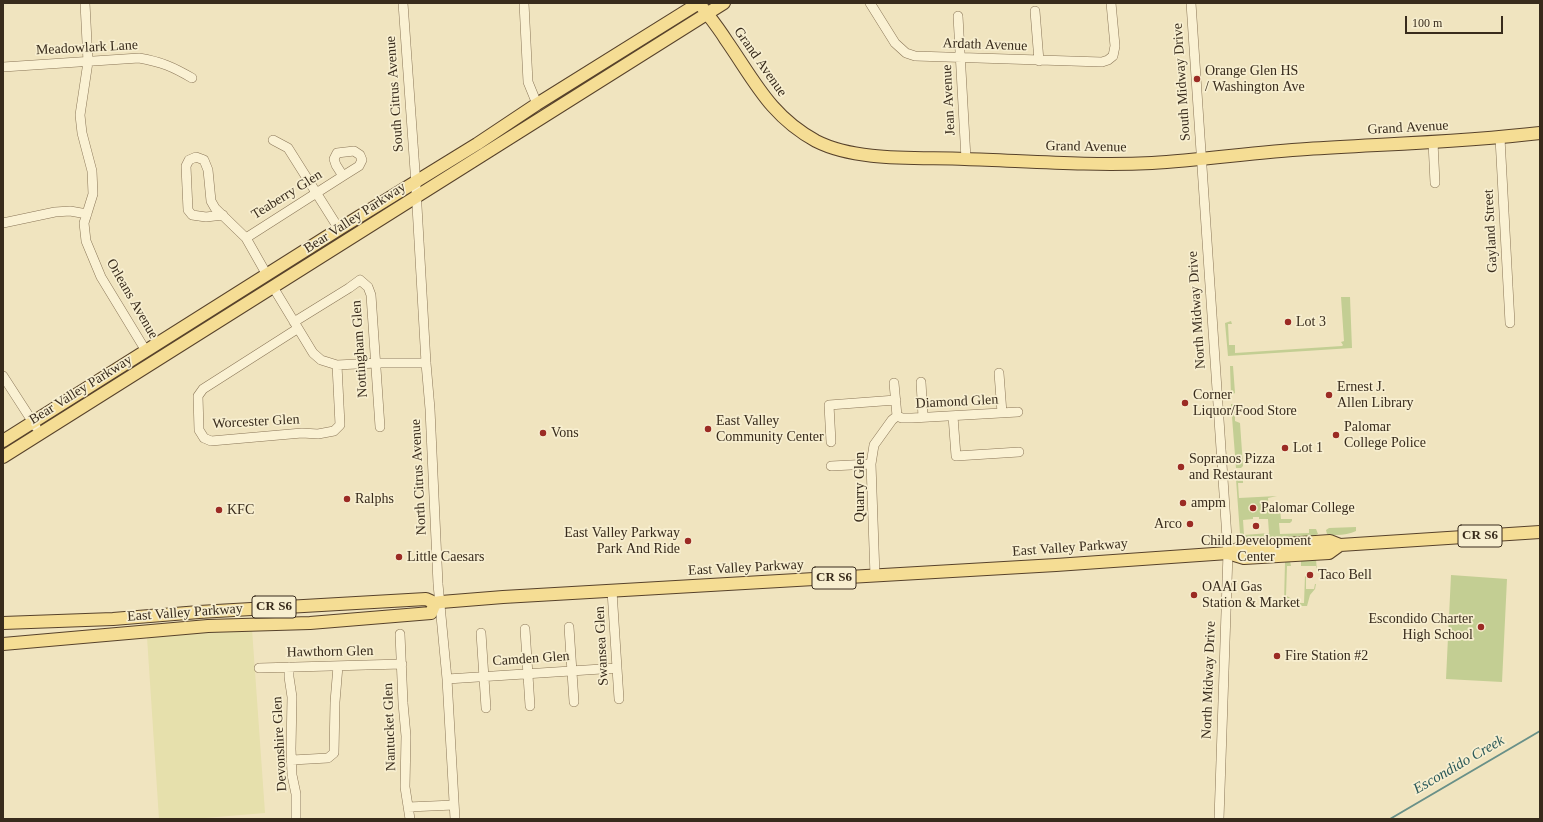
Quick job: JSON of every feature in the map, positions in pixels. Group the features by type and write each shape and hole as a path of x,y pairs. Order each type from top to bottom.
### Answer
{"main road":[{"name":"Bear Valley Parkway","path":"3,441 699,3"},
{"name":"Grand Avenue","path":"699,3 726,39 752,81 770,105 802,133 841,151 877,156 1078,163 1150,163 1280,151 1500,138 1540,134"},
{"name":"Bear Valley Parkway","path":"3,457 724,3"},
{"name":"East Valley Parkway","path":"3,623 113,619 290,606 426,599 438,603 612,591 875,576 1228,552 1244,558 1329,552 1340,545 1540,532"},
{"name":"East Valley Parkway","path":"3,644 144,631 251,624 317,622 431,614 438,603"},
{"path":"251,624 260,618 288,615 290,606"}],"street":[{"name":"Orleans Avenue","path":"85,3 88,62 80,115 82,133 92,171 93,194 84,223 86,241 101,277 146,351"},
{"name":"South Citrus Avenue","path":"403,3 415,182"},
{"path":"524,3 528,82 537,104"},
{"name":"Ardath Avenue","path":"870,3 895,43 906,53 916,56 1102,62 1113,56 1112,3"},
{"name":"South Midway Drive","path":"1191,3 1201,159"},
{"path":"1035,11 1039,60"},
{"name":"Jean Avenue","path":"958,16 966,159"},
{"name":"Meadowlark Lane","path":"3,67 139,58 168,65 192,78"},
{"name":"Gayland Street","path":"1500,138 1510,323"},
{"path":"273,140 288,148 318,193 339,229"},
{"path":"1433,142 1435,183"},
{"path":"223,215 206,217 192,215 188,210 186,166 189,160 196,157 204,160 208,170 211,201 246,238 267,275"},
{"name":"North Midway Drive","path":"1201,159 1228,552 1219,819"},
{"name":"Teaberry Glen","path":"246,238 343,176"},
{"name":"North Citrus Avenue","path":"415,182 430,409 438,603 447,679 455,819"},
{"path":"3,223 56,212 70,211 87,214"},
{"name":"Nottingham Glen","path":"296,326 360,280 368,287 371,295 380,427"},
{"path":"273,287 313,353 322,360 337,365 426,363"},
{"name":"Worcester Glen","path":"296,326 203,389 198,396 200,430 204,438 211,441 302,433 318,434 334,431 340,425 337,365"},
{"path":"999,373 1002,413"},
{"path":"3,376 40,434"},
{"path":"921,382 923,417"},
{"path":"894,383 897,416"},
{"path":"831,442 829,405 896,400"},
{"name":"Diamond Glen","path":"897,416 902,418 1018,412"},
{"name":"Quarry Glen","path":"875,576 871,464 874,445 892,420 897,416"},
{"path":"953,416 956,456 1019,452"},
{"path":"831,466 871,464"},
{"name":"Swansea Glen","path":"612,591 619,699"},
{"path":"569,627 574,702"},
{"path":"525,629 530,706"},
{"path":"481,633 486,708"},
{"name":"Nantucket Glen","path":"400,634 406,736 405,787 410,819"},
{"name":"Hawthorn Glen","path":"259,668 402,664"},
{"path":"292,760 328,758 334,753 338,666"},
{"name":"Devonshire Glen","path":"289,667 292,697 292,775 296,794 296,819"},
{"name":"Camden Glen","path":"447,679 617,668"},
{"path":"408,807 454,805"}],"shaded area":[{"path":"252,629 265,813 193,819 159,819 147,637"}],"green space":[{"path":"1341,297 1350,297 1352,348 1228,356 1225,323 1231,321 1232,324 1228,324 1229,345 1235,345 1235,353 1342,346 1343,345 1341,342 1344,341"},
{"path":"1230,366 1233,366 1235,393 1231,395"},
{"path":"1231,404 1238,404 1240,406 1235,406 1235,421 1240,423 1243,466 1241,468 1236,468"},
{"path":"1236,479 1243,480 1243,483 1238,483 1239,498 1277,496 1268,498 1269,510 1280,508 1281,519 1292,519 1290,523 1279,523 1280,534 1309,533 1309,529 1316,529 1318,534 1313,536 1247,540 1240,534","holes":["1259,517 1259,519 1268,519 1269,533 1244,535 1243,520"]},
{"path":"1356,527 1356,531 1342,535 1327,534 1326,530 1329,528"},
{"path":"1316,559 1317,572 1316,566 1301,566 1301,561"},
{"path":"1290,561 1291,566 1287,566 1286,596 1291,599 1288,603 1284,604 1285,562"},
{"path":"1451,575 1507,579 1502,682 1446,679"},
{"path":"1305,576 1306,589 1314,589 1316,584 1315,589 1310,595 1307,606 1300,606 1299,603 1304,603"}],"waterway":[{"name":"Escondido Creek","path":"1390,819 1540,731"}],"place":[{"name":"Orange Glen HS / Washington Ave","path":"1197,79"},
{"name":"Lot 3","path":"1288,322"},
{"name":"Ernest J. Allen Library","path":"1329,395"},
{"name":"Corner Liquor/Food Store","path":"1185,403"},
{"name":"East Valley Community Center","path":"708,429"},
{"name":"Vons","path":"543,433"},
{"name":"Palomar College Police","path":"1336,435"},
{"name":"Lot 1","path":"1285,448"},
{"name":"Sopranos Pizza and Restaurant","path":"1181,467"},
{"name":"Ralphs","path":"347,499"},
{"name":"ampm","path":"1183,503"},
{"name":"Palomar College","path":"1253,508"},
{"name":"KFC","path":"219,510"},
{"name":"Arco","path":"1190,524"},
{"name":"Child Development Center","path":"1256,526"},
{"name":"East Valley Parkway Park And Ride","path":"688,541"},
{"name":"Little Caesars","path":"399,557"},
{"name":"Taco Bell","path":"1310,575"},
{"name":"OAAI Gas Station & Market","path":"1194,595"},
{"name":"Escondido Charter High School","path":"1481,627"},
{"name":"Fire Station #2","path":"1277,656"}]}
